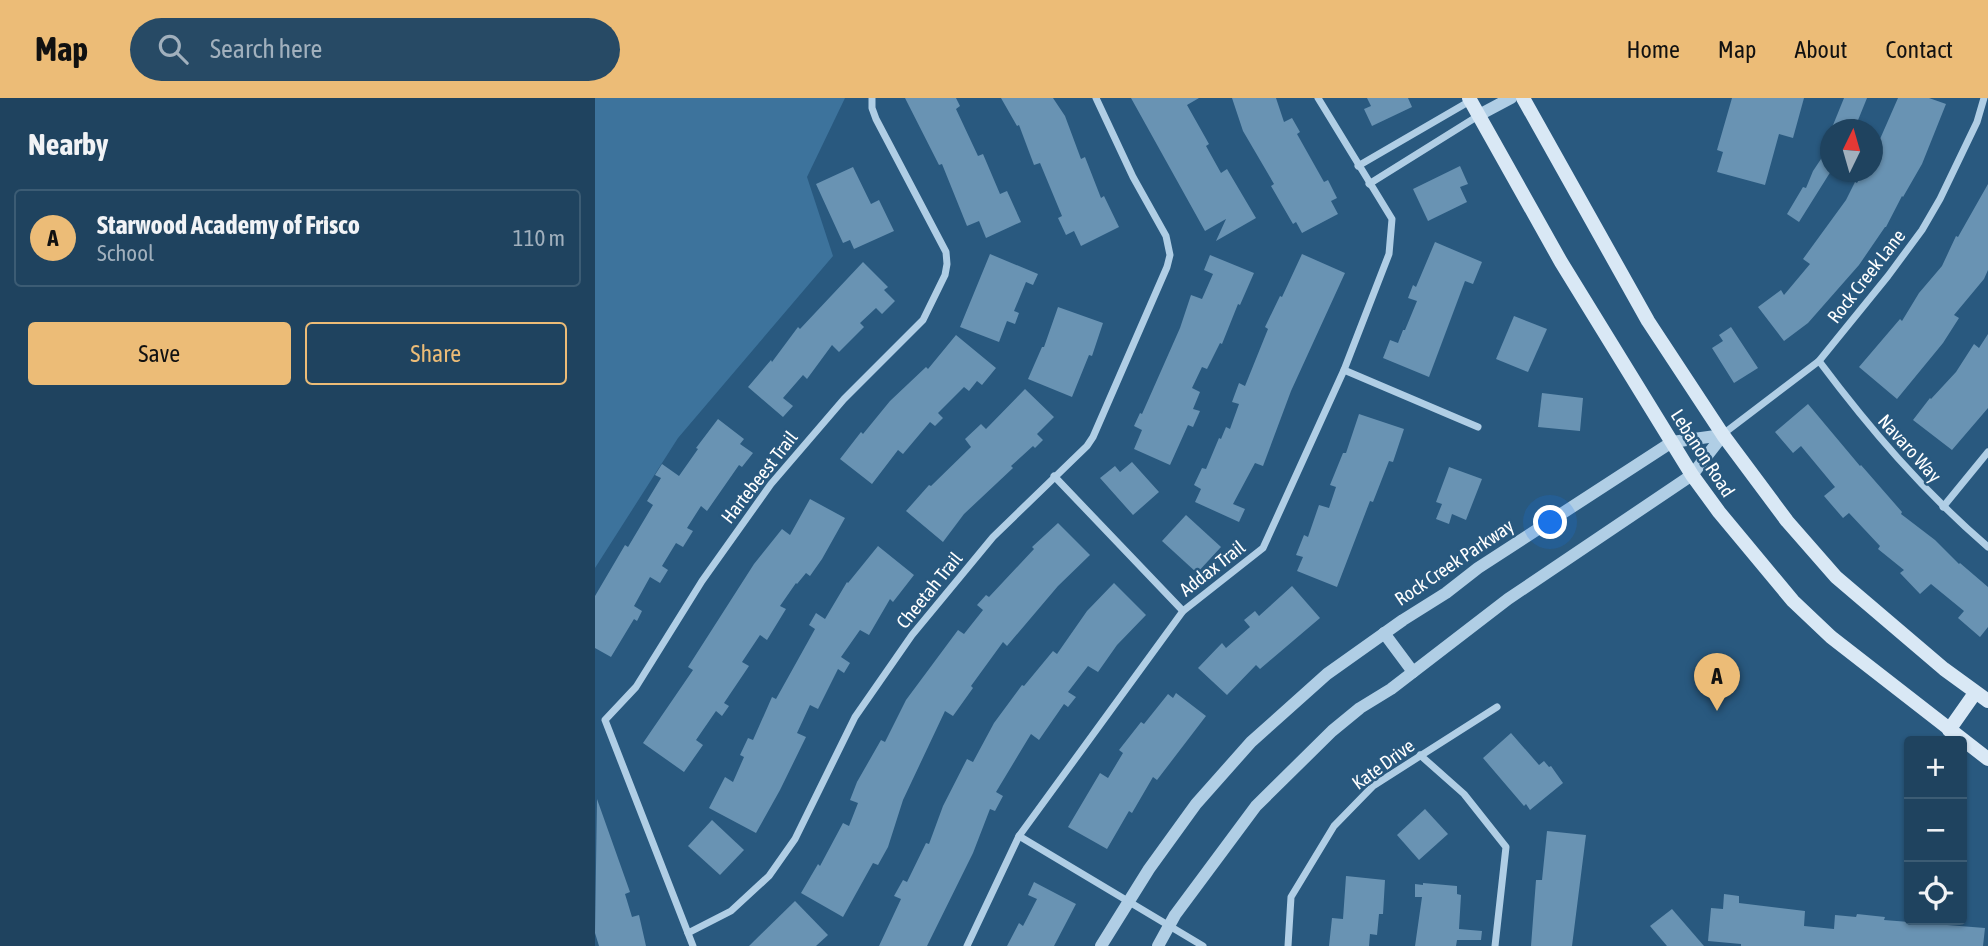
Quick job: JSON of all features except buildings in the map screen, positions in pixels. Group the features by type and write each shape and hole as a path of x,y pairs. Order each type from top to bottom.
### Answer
{"main road":[{"name":"Lebanon Road","path":"1523,98 1649,321 1723,435 1787,521 1836,577 1890,625 1982,697"},
{"name":"Lebanon Road","path":"1472,99 1561,262 1692,475 1739,537 1793,601 1831,637 1988,759"},
{"path":"1948,730 1982,697"}],"street":[{"name":"Hartebeest Trail","path":"688,933 605,720 636,687 702,581 771,484 835,409 923,320 947,264 944,247 876,119 872,98"},
{"name":"Cheetah Trail","path":"688,933 720,918 741,903 778,866 795,839 849,728 892,662 964,570 1011,518 1087,446 1093,437 1167,267 1170,249 1096,98"},
{"name":"Addax Trail","path":"967,946 1019,836 1183,611 1263,548 1344,370 1389,254 1392,219 1318,98"},
{"path":"1369,184 1511,98"},
{"name":"Rock Creek Lane","path":"1723,435 1819,360 1922,230 1977,122 1985,98"},
{"path":"1358,166 1472,99"},
{"name":"Navaro Way","path":"1819,360 1867,425 1943,508 1988,547"},
{"path":"1344,370 1478,427"},
{"path":"1158,946 1219,852 1255,806 1332,730 1508,599 1692,475 1723,435"},
{"name":"Rock Creek Parkway","path":"1101,946 1171,835 1251,742 1327,674 1478,568 1672,442 1723,435"},
{"path":"1943,508 1988,452"},
{"path":"1054,476 1183,611"},
{"path":"1384,633 1413,672"},
{"name":"Kate Drive","path":"1288,946 1291,897 1334,826 1373,786 1497,707"},
{"path":"1420,755 1464,794 1506,847 1495,946"},
{"path":"1019,836 1203,946"},
{"path":"688,933 693,946"}],"shaded area":[{"path":"595,98 845,98 807,177 833,256 678,438 595,568"}],"place":[{"name":"Starwood Academy of Frisco","path":"1717,711"}]}
